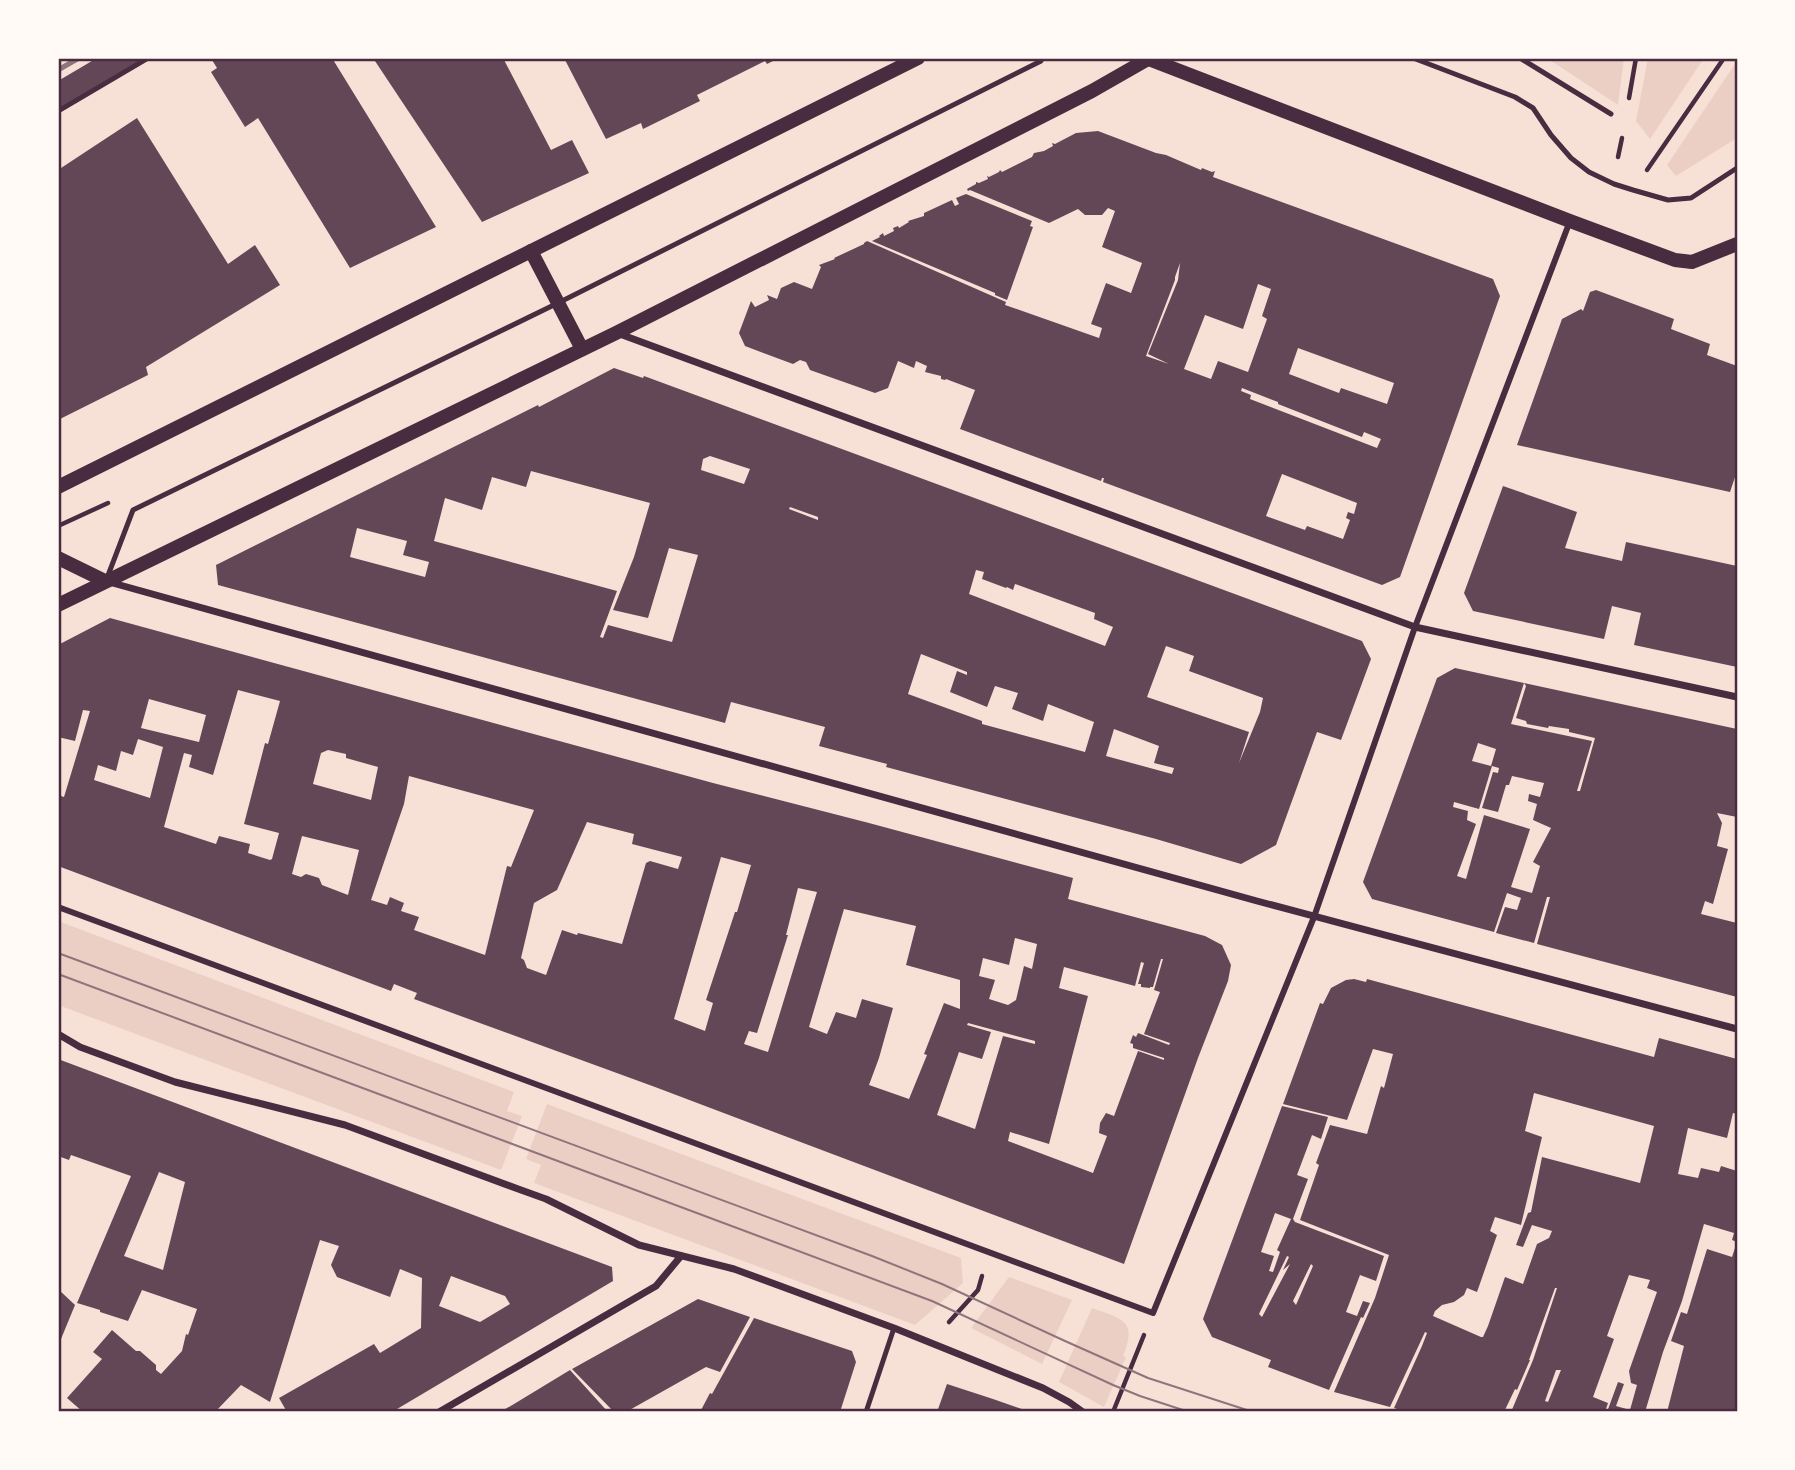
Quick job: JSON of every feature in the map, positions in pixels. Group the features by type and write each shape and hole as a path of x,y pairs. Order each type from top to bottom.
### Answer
{"main road":[{"path":"58,487 918,58"},
{"path":"58,606 617,333 1092,91 1148,58 1675,260 1692,262 1737,244"},
{"path":"531,251 582,349"},
{"path":"58,558 105,581"}],"street":[{"path":"58,907 1153,1313 1314,917 1415,627 1570,221"},
{"path":"617,333 1415,627 1737,697"},
{"path":"105,581 1314,917 1737,1030"},
{"path":"58,1034 80,1047 175,1082 345,1125 546,1199 639,1245 734,1269 894,1328 1043,1388 1083,1412"},
{"path":"439,1412 656,1286 681,1256"}],"lane":[{"path":"105,581 133,510 558,303 1041,61 1042,58"},
{"path":"1413,58 1515,97 1533,108 1571,158 1589,172 1614,184 1668,200 1691,198 1737,167"},
{"path":"1520,58 1611,114"},
{"path":"866,1412 894,1328"}],"path":[{"path":"58,111 148,58"},
{"path":"1627,108 1636,58"},
{"path":"1633,190 1724,58"},
{"path":"1614,184 1622,133"},
{"path":"929,1342 978,1290 987,1253"},
{"path":"1116,1411 1153,1313"}],"shaded area":[{"path":"1547,58 1624,58 1618,105"},
{"path":"1648,58 1704,58 1650,139 1636,121"},
{"path":"1737,61 1737,138 1676,176 1667,165"},
{"path":"58,921 514,1092 507,1111 522,1116 501,1170 58,1005"},
{"path":"547,1104 961,1258 963,1283 915,1325 534,1183 541,1165 526,1159"},
{"path":"1009,1277 1072,1300 1042,1364 971,1328"},
{"path":"1092,1308 1119,1319 1128,1328 1129,1335 1123,1356 1126,1357 1104,1407 1059,1382"}],"building":[{"path":"97,58 153,58 58,114 58,81"},
{"path":"332,58 436,227 350,268 258,118 245,127 211,72 217,68 212,60"},
{"path":"373,58 503,58 551,150 572,140 589,173 482,222"},
{"path":"564,58 779,58 767,64 765,61 697,95 700,101 643,129 641,123 606,139"},
{"path":"137,118 228,264 255,245 280,285 146,367 148,375 58,420 58,170"},
{"path":"1098,131 1201,170 1215,171 1213,177 1493,279 1500,296 1400,577 1382,585 1103,482 1104,478 1101,481 960,429 975,390 925,372 927,366 916,361 914,368 898,361 888,388 875,393 810,370 806,362 800,360 793,364 745,346 739,333 751,301 755,307 769,300 767,295 777,299 781,288 794,282 812,289 821,267 819,265 867,241 1006,302 1005,305 1099,338 1102,328 1091,324 1106,283 1131,293 1142,263 1102,247 1115,211 1108,208 1102,215 1085,215 1078,209 1049,223 967,189 976,182 988,179 987,176 1000,170 1002,172 1032,157 1034,153 1053,146 1052,143 1076,133","holes":["1180,263 1178,280 1148,354 1169,364 1146,356","1258,284 1271,289 1262,316 1267,319 1248,372 1218,361 1211,379 1184,369 1205,315 1243,329","1298,348 1394,383 1387,404 1341,388 1339,393 1289,374","1242,388 1362,437 1364,432 1381,439 1377,448 1250,399 1251,395 1241,391","1282,474 1357,503 1354,514 1348,512 1346,518 1350,520 1343,539 1307,526 1305,530 1266,516"]},
{"path":"966,194 1032,221 1030,226 1033,227 1007,300 872,241 883,233 884,236 894,231 893,228 899,228 952,200 955,206 959,204 956,198"},
{"path":"1596,290 1674,319 1671,329 1710,344 1707,355 1737,366 1737,471 1730,492 1517,445 1562,319 1581,309 1583,311 1590,292"},
{"path":"614,368 643,378 644,376 1362,641 1371,659 1341,740 1317,732 1276,845 1241,864 886,767 887,764 819,746 825,727 731,702 725,723 218,585 216,565 538,405 539,407","holes":["710,456 750,469 744,484 701,470 703,459","531,471 650,503 634,557 613,610 648,618 669,548 698,555 672,642 608,625 603,638 600,637 617,591 434,541 445,498 482,510 492,477 526,487","790,507 818,517 818,520 789,509","357,528 407,541 403,555 429,562 425,577 350,557","976,570 984,572 982,579 1006,588 1013,590 1015,584 1095,613 1094,619 1113,627 1105,646 969,594","1166,646 1194,656 1189,671 1263,698 1239,763 1249,732 1147,697","921,654 967,672 967,675 957,671 950,692 987,707 995,686 1018,693 1012,709 1043,721 1048,704 1094,722 1085,752 982,724 982,721 908,694","1114,729 1159,746 1154,763 1174,768 1172,774 1106,756"]},
{"path":"1503,486 1577,512 1565,548 1622,561 1626,542 1737,566 1737,667 1634,645 1641,613 1612,606 1604,639 1473,611 1464,593"},
{"path":"110,618 713,783 1073,878 1068,899 1205,936 1222,945 1231,965 1228,981 1124,1264 414,999 417,993 394,984 391,991 58,866 58,795 64,797 90,711 83,710 75,741 58,737 58,645","holes":["238,690 280,701 268,744 265,743 244,824 279,833 272,859 248,853 250,844 219,836 216,844 164,827 184,753 192,755 189,767 213,775","149,699 206,715 199,742 141,728","138,739 163,747 150,798 94,780 98,765 116,771 121,751 133,755","328,750 378,767 371,800 313,784 321,753","409,776 534,810 511,867 507,866 485,955 414,930 419,917 401,911 404,903 390,897 387,905 371,900 404,804","587,822 634,834 632,844 682,857 678,869 650,861 646,863 622,944 562,930 546,975 527,968 521,958 534,903 557,890","302,836 359,850 348,895 322,885 319,878 306,874 301,877 292,874","721,857 751,865 706,1000 713,1003 705,1031 674,1019","798,888 817,892 768,1052 744,1044 749,1031 757,1033 788,935","844,909 916,926 906,965 960,980 960,1009 944,1003 909,1099 869,1085 893,1008 862,999 856,1018 836,1012 827,1034 809,1027","1015,938 1037,944 1032,969 1024,966 1016,1000 1008,1005 989,999 995,980 979,976 983,958 1009,965","1163,959 1154,990 1160,992 1144,1034 1170,1043 1169,1045 1138,1033 1136,1037 1133,1035 1130,1043 1133,1048 1164,1060 1138,1051 1114,1116 1106,1113 1100,1123 1099,1133 1107,1136 1093,1173 1008,1141 1010,1132 1049,1144 1088,996 1059,988 1064,967 1135,986 1141,962 1144,963 1138,984 1153,987","968,1023 1035,1041 1035,1044 1003,1036 975,1129 937,1115 959,1052 982,1059 991,1032 967,1025"]},
{"path":"1455,668 1737,729 1737,817 1717,813 1722,823 1717,846 1728,849 1713,904 1705,901 1701,914 1737,923 1737,997 1537,944 1550,897 1547,897 1534,943 1496,933 1505,907 1517,910 1521,898 1507,893 1494,932 1372,899 1363,882 1437,678","holes":["1524,683 1526,686 1516,718 1526,721 1527,724 1569,729 1569,732 1595,738 1580,791 1577,791 1592,741 1511,724","1478,743 1496,749 1491,766 1472,761","1492,766 1499,768 1498,773 1493,772 1482,808 1498,812 1506,785 1509,785 1512,776 1544,783 1540,797 1529,794 1528,801 1537,804 1533,820 1551,828 1533,862 1540,866 1532,893 1511,887 1530,829 1484,815 1466,879 1457,876 1476,824 1467,820 1468,811 1453,807 1454,802 1479,809"]},
{"path":"1367,979 1654,1057 1659,1038 1737,1059 1737,1114 1733,1113 1727,1138 1688,1128 1678,1174 1698,1178 1701,1168 1719,1172 1721,1166 1737,1171 1737,1242 1732,1240 1734,1233 1704,1224 1645,1412 1607,1412 1618,1382 1624,1384 1616,1406 1630,1410 1637,1385 1631,1383 1629,1371 1657,1292 1647,1288 1650,1280 1629,1275 1607,1336 1614,1339 1593,1397 1608,1403 1605,1412 1511,1412 1533,1360 1557,1288 1530,1360 1504,1412 1406,1412 1394,1408 1422,1346 1427,1333 1425,1332 1390,1407 1334,1392 1375,1298 1389,1255 1300,1220 1330,1125 1367,1134 1393,1054 1373,1049 1347,1120 1283,1104 1320,1003 1323,1004 1331,988 1346,980 1366,982","holes":["1534,1093 1654,1126 1640,1183 1542,1157 1531,1212 1528,1213 1516,1245 1523,1247 1532,1225 1552,1231 1549,1238 1537,1244 1523,1284 1505,1277 1488,1326 1481,1337 1433,1316 1442,1305 1454,1302 1464,1295 1467,1288 1477,1292 1497,1235 1490,1231 1495,1217 1521,1225 1542,1137 1525,1131","1556,1370 1561,1370 1548,1402 1545,1401"]},
{"path":"58,1059 612,1267 613,1281 392,1412 287,1412 279,1398 374,1344 380,1353 421,1328 422,1278 400,1269 390,1297 337,1277 331,1265 339,1246 320,1240 270,1402 241,1385 215,1412 83,1412 67,1398 102,1359 93,1352 112,1330 156,1365 156,1370 161,1374 182,1351 197,1309 142,1290 128,1321 77,1303 131,1176 71,1155 69,1160 58,1156","holes":["159,1172 185,1182 163,1270 124,1256","451,1276 505,1296 510,1304 480,1322 439,1306"]},
{"path":"1282,1106 1328,1117 1321,1139 1312,1135 1297,1175 1308,1179 1293,1219 1384,1256 1376,1281 1360,1275 1346,1312 1357,1316 1363,1301 1370,1303 1363,1318 1361,1317 1329,1390 1268,1367 1271,1360 1212,1337 1203,1319","holes":["1275,1213 1291,1219 1277,1250 1280,1252 1273,1272 1269,1271 1274,1256 1261,1252","1287,1256 1289,1257 1283,1270 1290,1264 1262,1317 1259,1314","1311,1264 1313,1266 1296,1305 1293,1301"]},
{"path":"1737,1242 1737,1412 1667,1412 1684,1346 1671,1341 1681,1312 1687,1314 1707,1249 1732,1257"},
{"path":"58,1289 75,1305 58,1343"},
{"path":"698,1299 750,1317 720,1372 706,1367 626,1412 614,1412 572,1369"},
{"path":"754,1318 852,1351 856,1362 840,1412 700,1412"},
{"path":"570,1370 608,1412 500,1412 514,1404"},
{"path":"947,1384 993,1399 1030,1412 937,1412"}],"tram line":[{"path":"58,953 872,1256 942,1284 1148,1378 1253,1412"},
{"path":"58,974 932,1301 1113,1385 1189,1412"}],"railway":[{"path":"58,70 79,58"}]}
